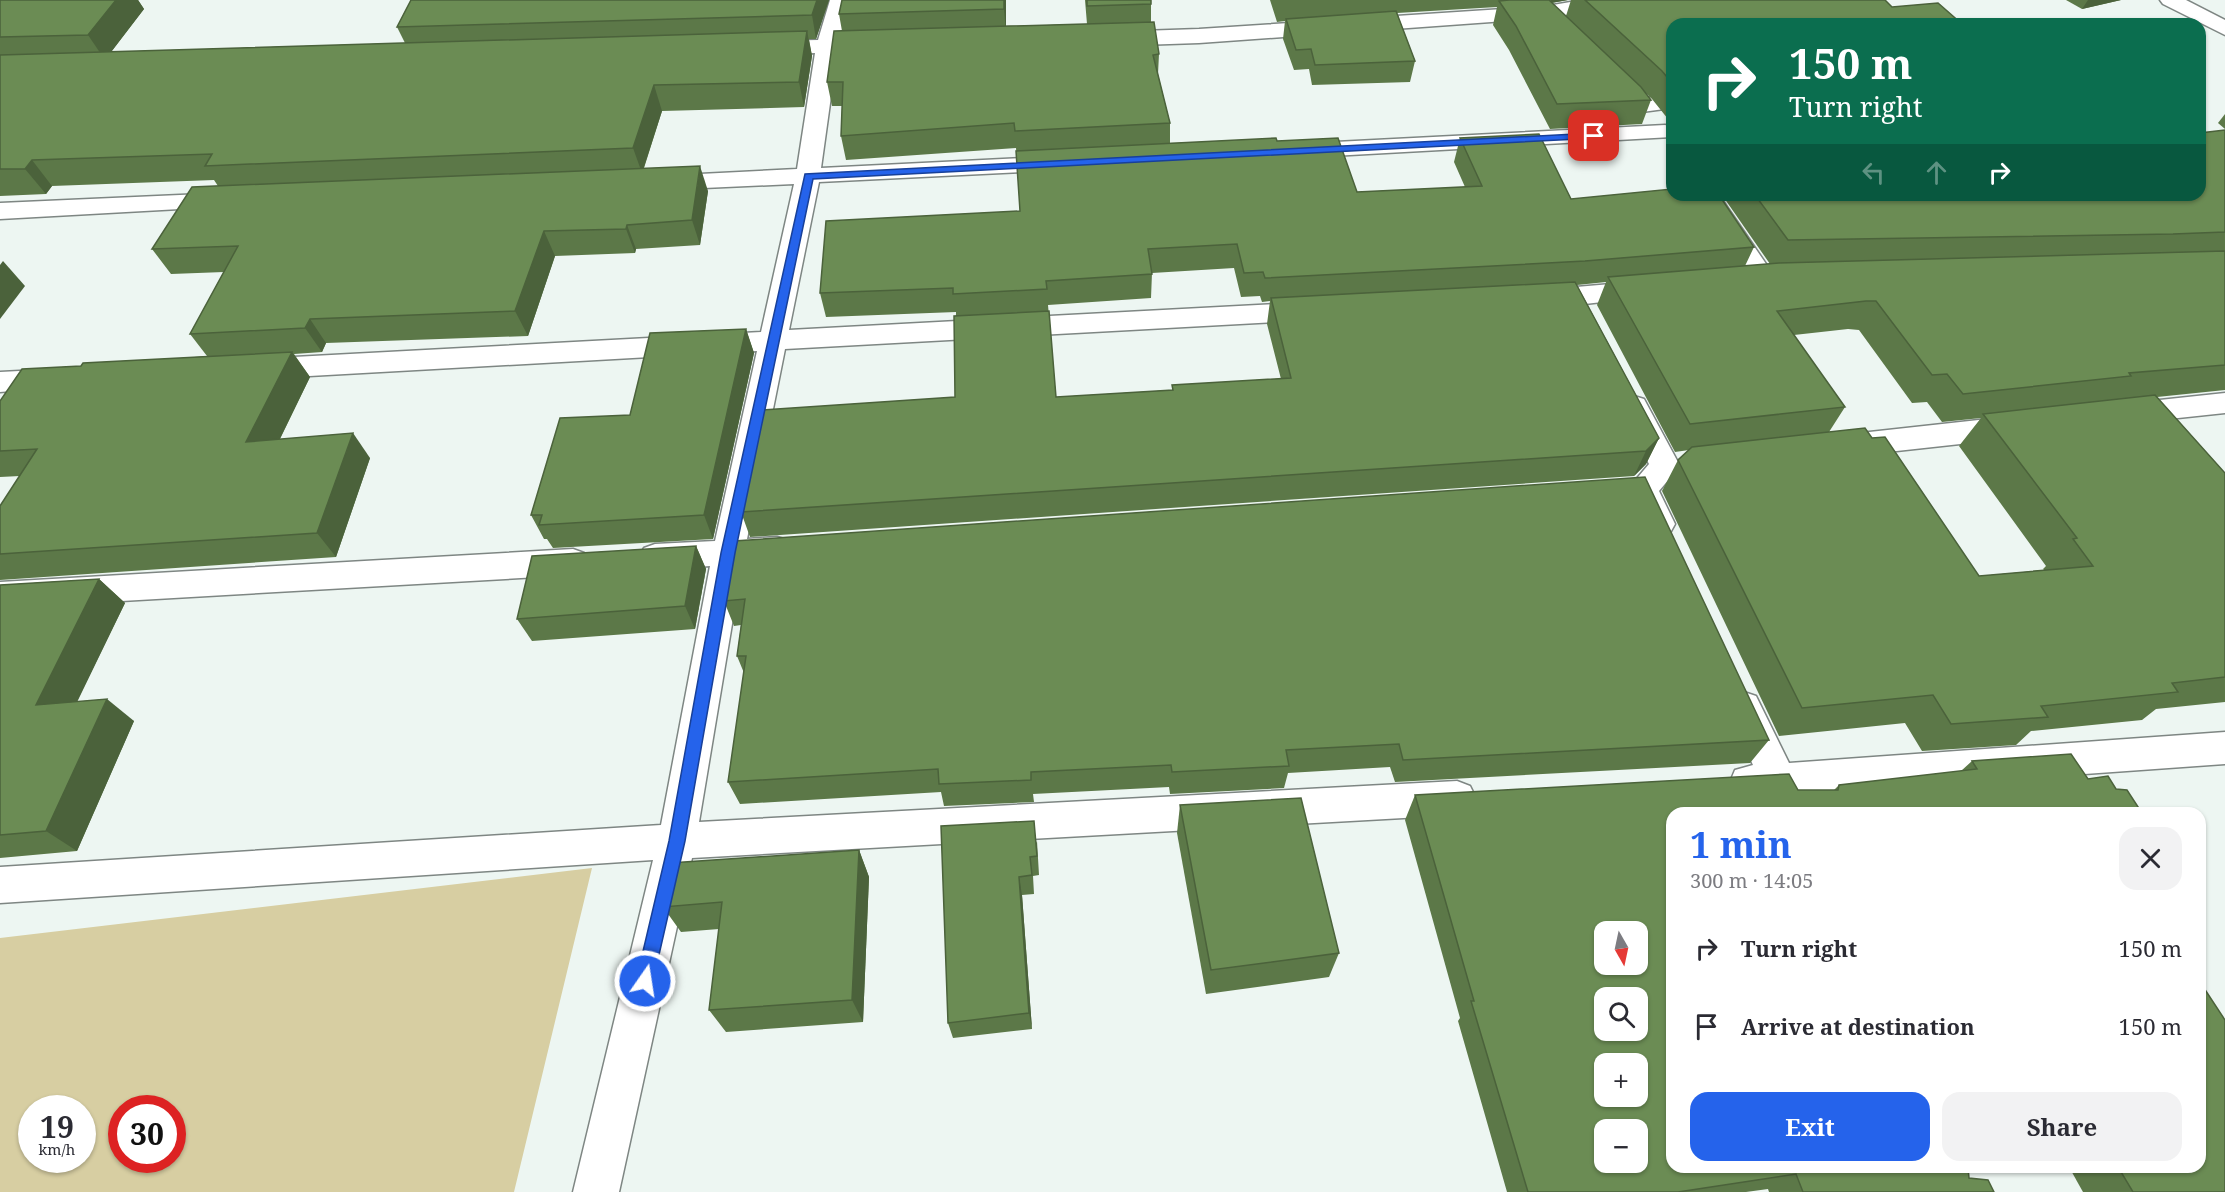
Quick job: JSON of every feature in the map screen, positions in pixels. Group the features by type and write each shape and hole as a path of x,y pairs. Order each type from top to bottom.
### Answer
{"street":[{"path":"596,1192 677,841 728,553 808,176 827,47 840,0"},
{"path":"1095,39 1199,36 1547,13 1621,0"},
{"path":"2170,0 2204,18"},
{"path":"2206,19 2225,29"},
{"path":"743,49 897,45"},
{"path":"1666,100 1634,97 1666,134"},
{"path":"1273,153 1666,138"},
{"path":"642,183 1082,162"},
{"path":"0,211 250,200"},
{"path":"1712,201 1775,280 1717,284"},
{"path":"1572,304 1670,288"},
{"path":"226,370 1340,310"},
{"path":"0,382 83,378"},
{"path":"1620,381 1676,464 1631,489 1673,553"},
{"path":"2094,418 2225,403"},
{"path":"1820,448 2046,423"},
{"path":"0,595 811,547"},
{"path":"1733,683 1791,807"},
{"path":"1719,784 2225,748"},
{"path":"2072,759 2093,795"},
{"path":"0,885 677,841 1491,796"}],"shaded area":[{"path":"592,868 514,1192 0,1192 0,938"}],"building":[{"path":"0,0 116,0 88,35 0,37"},
{"path":"411,0 817,0 812,15 397,27"},
{"path":"842,0 1004,0 1004,9 839,14"},
{"path":"1087,0 1151,0 1151,4 1087,6"},
{"path":"1549,0 1641,87 1651,100 1557,104 1516,26 1499,1"},
{"path":"1585,0 1885,0 1892,7 1938,3 1955,18 1666,18 1666,76"},
{"path":"1396,11 1415,61 1315,65 1311,49 1296,50 1286,19"},
{"path":"1154,22 1159,54 1153,55 1170,123 1015,131 1014,123 841,136 843,82 827,82 834,31"},
{"path":"807,31 799,82 654,85 633,148 205,166 212,154 32,160 25,169 0,169 0,55"},
{"path":"2225,130 2225,232 1788,240 1759,201 2206,201 2206,132"},
{"path":"1539,134 1571,199 1666,190 1666,201 1723,201 1754,247 1585,261 1265,278 1263,272 1244,273 1237,244 1148,249 1152,274 1046,281 1047,289 953,294 953,288 820,293 826,221 1020,211 1016,151 1276,138 1277,141 1338,138 1357,192 1482,186 1460,138"},
{"path":"700,166 692,220 627,225 626,229 544,231 515,311 310,319 305,328 190,334 238,246 152,249 192,187"},
{"path":"2225,251 2225,365 2129,373 2131,376 1963,394 1947,374 1932,375 1876,301 1866,301 1777,311 1845,407 1690,424 1608,277 1779,263"},
{"path":"1575,282 1659,438 1646,451 741,512 762,410 955,397 954,316 1049,311 1056,397 1173,390 1172,385 1291,378 1271,298"},
{"path":"746,329 704,515 539,525 542,515 531,515 560,418 630,415 650,333"},
{"path":"292,352 246,442 353,433 317,533 0,554 0,506 37,449 0,451 0,401 22,369 81,366 83,363"},
{"path":"2155,395 2225,473 2225,677 2172,683 2178,692 2041,706 2048,717 1951,724 1933,695 1802,708 1678,460 1692,447 1865,428 1872,438 1885,437 1979,576 2093,566 2073,539 2077,538 1983,414"},
{"path":"1645,477 1769,740 1403,760 1399,744 1286,750 1289,766 1172,772 1171,765 1031,772 1031,780 939,784 938,769 728,782 746,656 737,656 745,599 724,601 734,541"},
{"path":"696,546 685,606 517,619 532,556"},
{"path":"99,579 36,705 107,699 46,831 0,835 0,585"},
{"path":"2071,754 2088,779 2108,776 2116,789 2127,790 2138,807 1666,807 1666,1173 1969,1173 1969,1178 1988,1180 1994,1192 1803,1192 1796,1174 1678,1192 1528,1192 1471,1001 1474,1001 1415,795 1789,774 1798,790 1838,790 1839,785 1977,769 1972,761"},
{"path":"1301,798 1339,953 1211,970 1180,805"},
{"path":"1034,821 1037,856 1030,857 1032,875 1019,877 1029,1013 948,1023 941,826"},
{"path":"859,850 852,1000 709,1010 722,902 663,907 670,863"},
{"path":"2206,991 2225,1020 2225,1192 2133,1192 2122,1173 2206,1173"}],"route":[{"path":"645,981 677,841 728,553 808,176 1594,136"}]}
